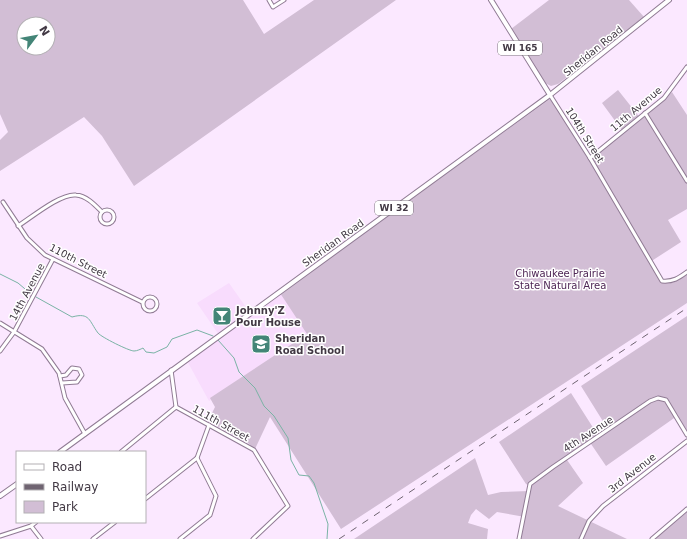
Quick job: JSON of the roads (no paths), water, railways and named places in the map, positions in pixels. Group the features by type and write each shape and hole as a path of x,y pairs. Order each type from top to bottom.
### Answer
{"main road":[{"name":"104th Street","path":"491,0 550,95"},
{"name":"Sheridan Road","path":"61,451 550,95 669,0"},
{"path":"0,496 16,485"}],"street":[{"path":"269,0 273,7 284,0"},
{"name":"11th Avenue","path":"590,158 664,98 687,67"},
{"name":"104th Street","path":"550,95 590,158 662,281 669,282 678,279 687,272"},
{"path":"645,113 687,181"},
{"path":"18,226 64,197 76,195 89,200 102,212"},
{"name":"110th Street","path":"3,202 27,238 45,255 142,302"},
{"path":"106,210 111,211 114,218 112,222 106,224 102,222 100,216 102,212 106,210"},
{"name":"14th Avenue","path":"0,351 14,332 53,259"},
{"name":"110th Street","path":"146,298 153,298 157,307 152,312 147,312 143,309 142,302 146,298"},
{"path":"0,323 42,349 60,376 65,398 85,434"},
{"path":"60,376 66,375 72,368 79,369 82,376 77,382 62,383"},
{"path":"123,451 176,407 171,370"},
{"name":"4th Avenue","path":"519,539 528,488 534,481 650,401 661,398 668,402 687,435"},
{"name":"111th Street","path":"176,407 254,450 288,506 253,539"},
{"path":"146,498 197,458 209,425"},
{"name":"3rd Avenue","path":"581,539 589,521 603,506 687,441"},
{"path":"180,539 210,515 216,496 197,458"},
{"path":"652,539 687,509"},
{"path":"0,536 31,526 35,523"},
{"path":"93,539 114,523"},
{"path":"31,526 41,539"}],"waterway":[{"path":"0,274 18,283 31,294"},
{"path":"36,297 72,317 86,317 91,321 100,335 115,344 134,351 143,348 146,352 154,353 167,347 172,339 197,330 213,336"},
{"path":"218,340 234,358 239,372 255,388 264,406 274,416 288,438 291,460 299,475 309,476 314,483 328,524 327,539"}],"railway":[{"path":"339,539 687,308"}],"place":[{"name":"Johnny'Z Pour House","path":"222,316"},
{"name":"Sheridan Road School","path":"261,344"}],"park label":[{"name":"Chiwaukee Prairie State Natural Area","path":"560,278"}]}
